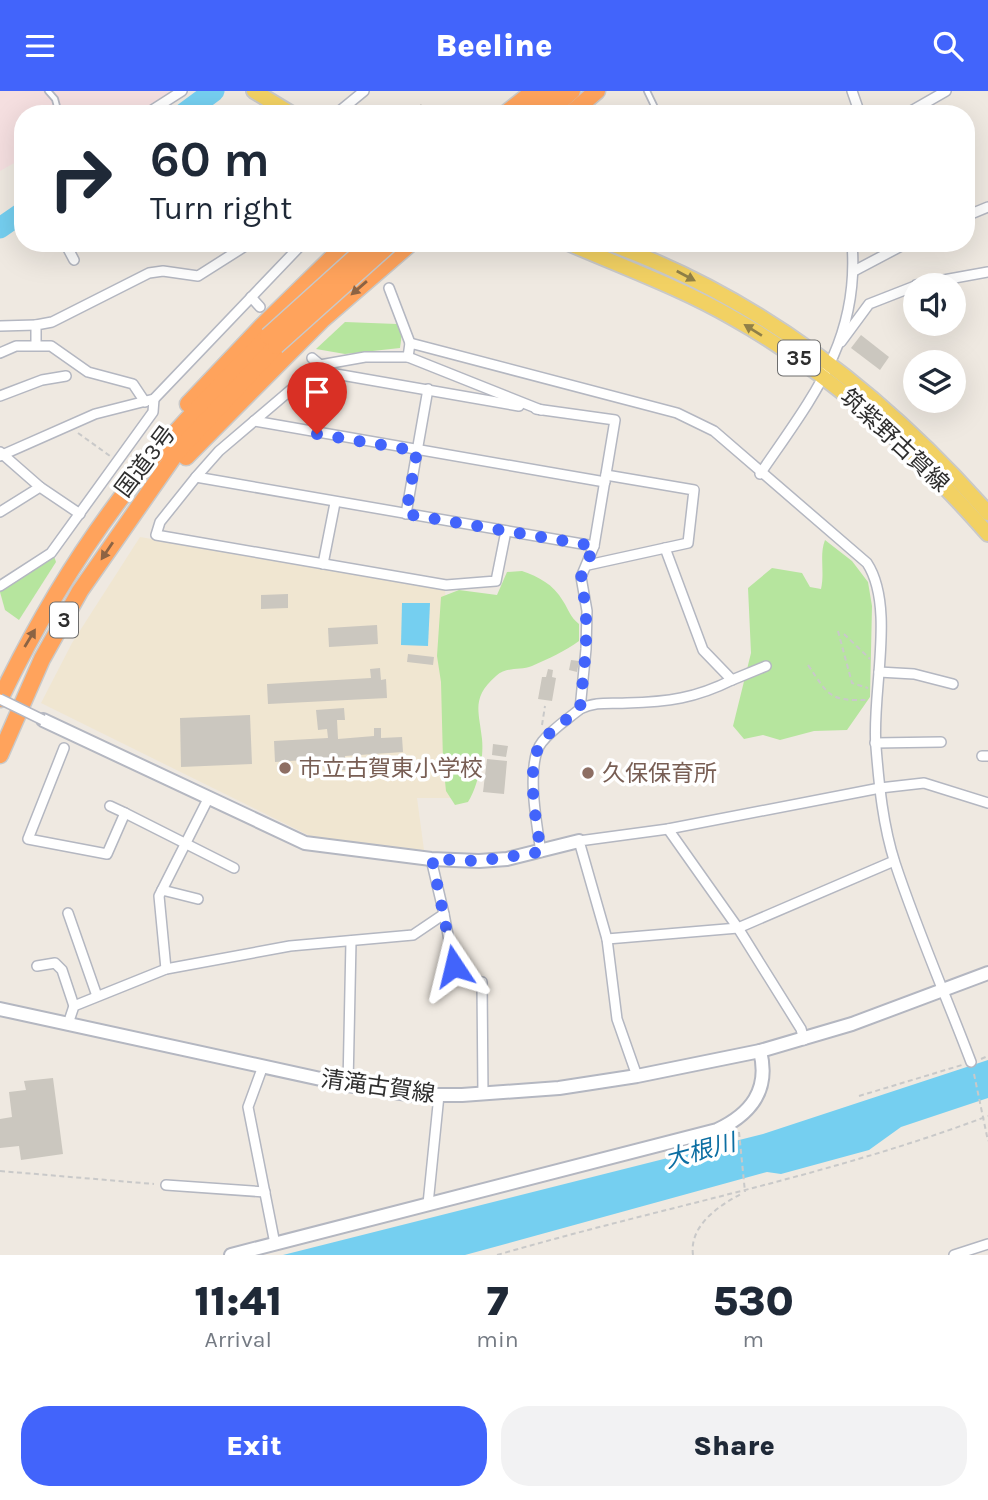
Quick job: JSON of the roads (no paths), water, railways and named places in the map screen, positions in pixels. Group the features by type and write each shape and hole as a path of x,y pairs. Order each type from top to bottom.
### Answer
{"highway":[{"path":"516,105 534,91"},
{"path":"537,105 553,91"},
{"path":"556,105 572,91"},
{"path":"581,105 597,91"},
{"path":"132,483 158,439 338,252"},
{"path":"284,305 346,252"},
{"name":"国道3号","path":"0,699 24,649 64,581 132,483 362,252"},
{"name":"国道3号","path":"0,755 42,659 80,591 177,451 272,341 380,252"},
{"path":"146,495 322,320 401,252"}],"main road":[{"path":"254,91 277,105"},
{"name":"筑紫野古賀線","path":"588,252 732,317 829,370 912,451 988,534"},
{"name":"筑紫野古賀線","path":"630,252 674,270 738,304 887,408 988,513"},
{"path":"43,720 128,757 208,799 305,843 432,859 479,861 541,852 579,841"},
{"name":"清滝古賀線","path":"0,1009 348,1085 439,1095 483,1094 637,1076 760,1051 804,1040 988,972"},
{"path":"231,1255 717,1130 732,1123 756,1101 762,1086 760,1051"}],"street":[{"path":"160,105 182,91"},
{"path":"347,105 364,91"},
{"path":"922,105 946,91"},
{"path":"70,252 74,260"},
{"path":"0,326 52,322 149,273 163,271 198,276 236,252"},
{"path":"80,514 0,455 95,414 150,401 294,252"},
{"path":"760,474 829,370 839,343 854,271 853,252"},
{"path":"854,271 890,252"},
{"path":"966,276 988,272"},
{"path":"389,288 410,343 408,357"},
{"path":"839,343 869,304 903,290"},
{"path":"251,297 260,307"},
{"path":"36,325 36,344"},
{"path":"410,343 677,413 714,432 857,555 876,576 881,605 875,743 880,788 894,861 971,1062"},
{"path":"0,353 9,347 36,344 61,351 88,372 133,384 150,401 153,412 51,553 0,586"},
{"path":"506,531 496,581 446,585 156,535 160,522 219,451 320,365 365,357 408,357 541,410"},
{"path":"312,358 330,373 541,410 615,420 594,546 581,577 586,611 586,649 580,709"},
{"path":"0,396 43,380 66,376"},
{"path":"406,514 428,389"},
{"path":"254,421 417,451 694,490 688,543 588,565"},
{"path":"196,477 594,546"},
{"path":"0,512 40,487"},
{"path":"323,565 335,503"},
{"path":"665,548 703,650 732,680"},
{"path":"541,852 533,793 540,743 580,709 593,703 638,703 700,696 766,666"},
{"path":"879,670 914,674 953,684"},
{"path":"0,699 43,720"},
{"path":"875,743 941,742"},
{"path":"65,748 28,839 107,855 125,813"},
{"path":"637,1076 617,1019 607,939 579,841 668,829 924,782 988,803"},
{"path":"166,969 159,896 208,799"},
{"path":"110,806 234,868"},
{"path":"668,829 738,928 801,1029 804,1040"},
{"path":"432,859 454,966 464,980 482,982 483,1094"},
{"path":"607,939 738,928 894,861"},
{"path":"162,890 198,899"},
{"path":"68,913 97,996"},
{"path":"74,1006 166,969 290,946 413,935 444,914"},
{"path":"348,1085 351,941"},
{"path":"37,966 55,963 62,969 74,1006 68,1024"},
{"path":"263,1066 248,1107 275,1244"},
{"path":"428,1204 439,1095"},
{"path":"166,1185 265,1192"},
{"path":"954,1255 988,1244"}],"water":[{"path":"402,603 430,603 428,646 401,645"},
{"name":"大根川","path":"988,1060 988,1098 901,1127 869,1150 781,1174 767,1172 465,1255 283,1255 763,1134"}],"waterway":[{"path":"195,105 214,91"},
{"path":"0,228 14,218"}],"place":[{"name":"市立古賀東小学校","path":"285,768"},
{"name":"久保保育所","path":"588,773"}]}
